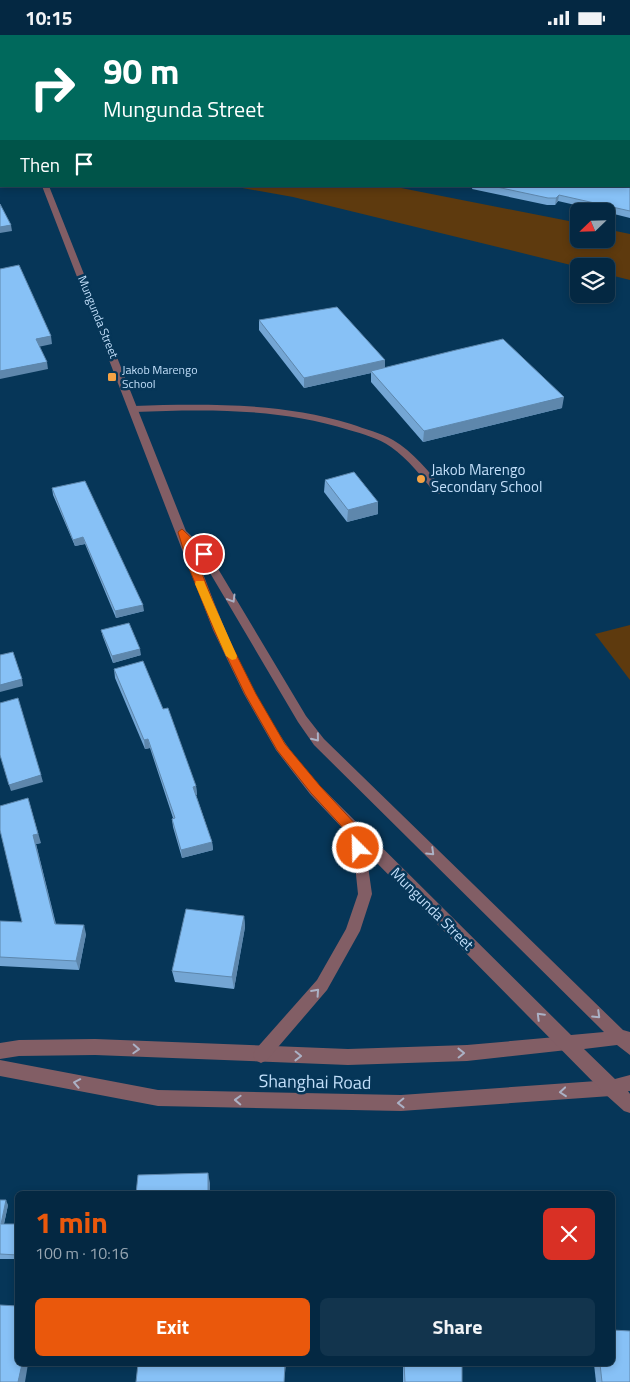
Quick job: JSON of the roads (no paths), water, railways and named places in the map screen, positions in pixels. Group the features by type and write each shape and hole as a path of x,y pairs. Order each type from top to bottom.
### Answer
{"street":[{"name":"Mungunda Street","path":"45,187 219,630 250,694 281,747 315,790 354,831 630,1105"},
{"path":"134,409 207,406 273,409 335,422 388,441 413,461 440,491"},
{"name":"Mungunda Street","path":"182,532 204,554 302,719 319,742 626,1040"},
{"path":"261,1055 322,985 353,931 365,894 362,865 354,831"},
{"name":"Shanghai Road","path":"0,1051 19,1048 95,1047 348,1057 467,1053 567,1043 626,1040"},
{"name":"Shanghai Road","path":"0,1068 158,1098 401,1103 611,1088 630,1083"}],"place":[{"name":"Jakob Marengo School","path":"112,377"},
{"name":"Jakob Marengo Secondary School","path":"421,479"}]}
